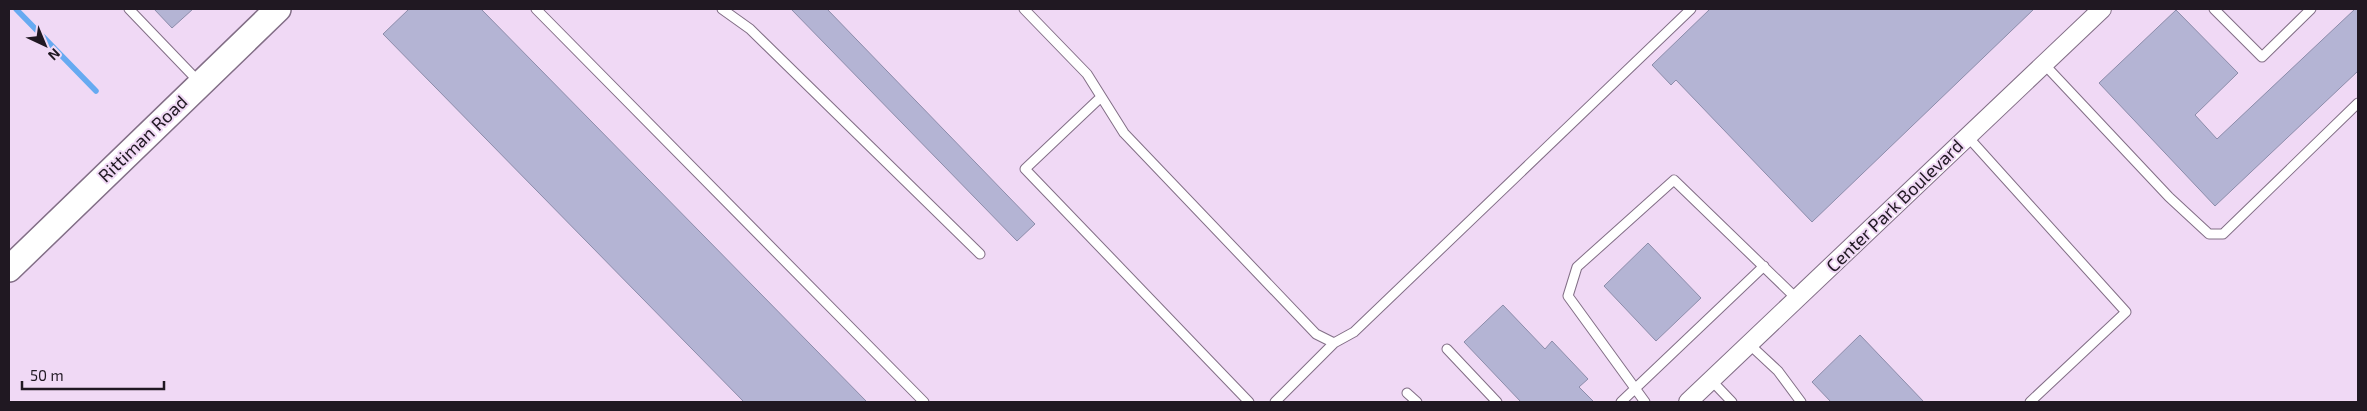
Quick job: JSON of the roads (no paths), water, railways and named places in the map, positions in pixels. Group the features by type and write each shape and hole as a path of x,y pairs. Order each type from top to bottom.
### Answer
{"main road":[{"name":"Rittiman Road","path":"11,263 278,9"}],"street":[{"name":"Center Park Boulevard","path":"1688,402 2102,9"}],"lane":[{"path":"129,9 200,83"},
{"path":"536,9 924,402"},
{"path":"722,9 750,29 980,254"},
{"path":"1024,9 1088,74 1124,133 1316,334 1334,343"},
{"path":"1275,402 1334,343 1354,332 1691,9"},
{"path":"2214,9 2262,57 2311,9"},
{"path":"2044,64 2169,197 2209,234 2223,234 2358,103"},
{"path":"1101,96 1025,169 1249,402"},
{"path":"1968,137 2126,312 2030,402"},
{"path":"1645,402 1568,296 1577,267 1674,180 1797,299"},
{"path":"1621,402 1764,266"},
{"path":"1749,344 1778,371 1802,402"},
{"path":"1447,349 1497,402"},
{"path":"1711,380 1732,402"},
{"path":"1407,393 1417,402"}],"waterway":[{"path":"16,9 96,91"}]}
